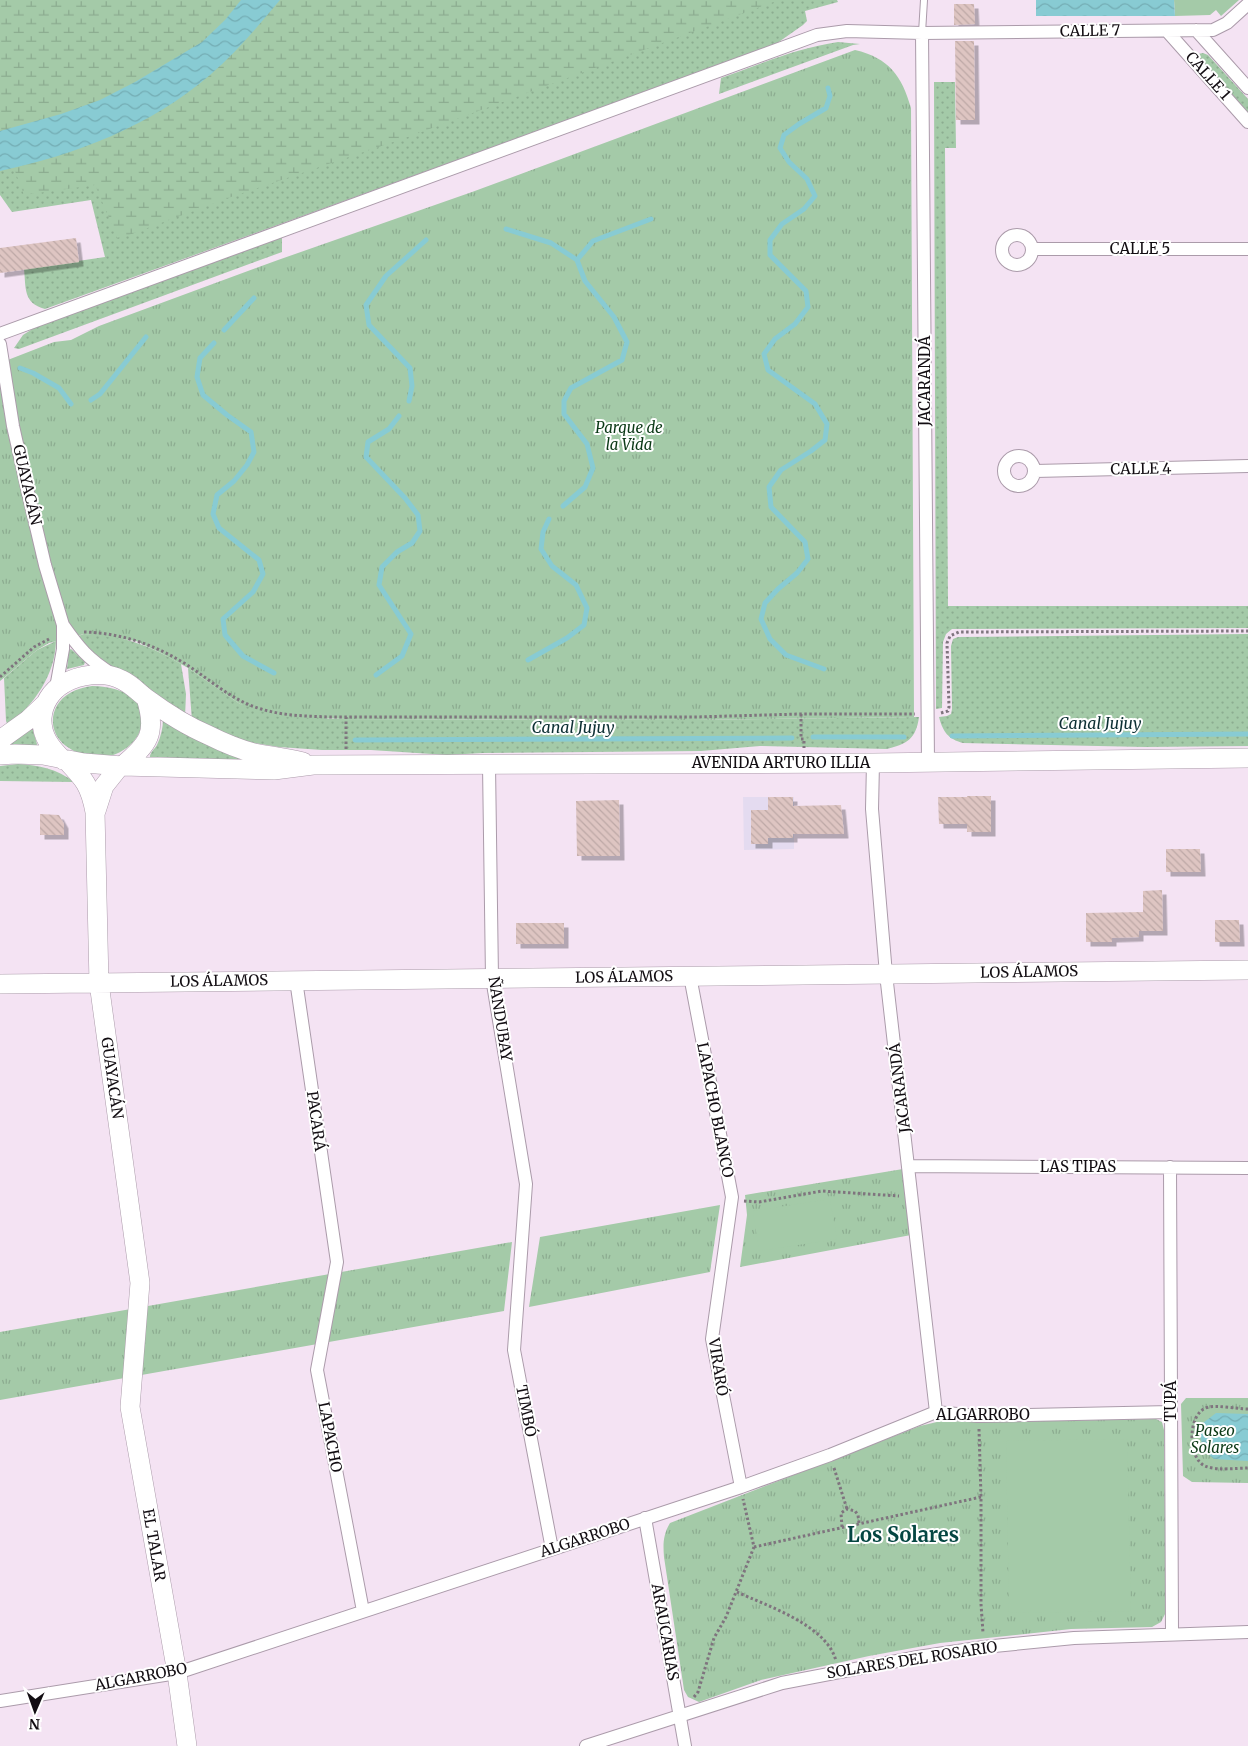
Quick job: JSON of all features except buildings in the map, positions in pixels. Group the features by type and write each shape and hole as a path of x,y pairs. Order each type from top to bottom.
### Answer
{"street":[{"name":"CALLE 7","path":"0,334 817,36 847,31 922,33 1212,30 1226,23 1248,4"},
{"name":"CALLE 1","path":"1196,30 1248,88"},
{"name":"CALLE 1","path":"1167,31 1248,122"},
{"name":"JACARANDÁ","path":"922,33 928,763"},
{"name":"CALLE 5","path":"1032,249 1248,249"},
{"name":"GUAYACÁN","path":"0,344 13,426 46,565 63,625 63,649 56,688"},
{"name":"CALLE 4","path":"1034,471 1248,466"},
{"name":"GUAYACÁN","path":"63,625 78,646 93,662 121,679"},
{"path":"0,740 45,704 56,688 80,677 92,675 121,679 133,687 146,698 151,721 150,734 144,746 121,766 28,754 0,755"},
{"name":"AVENIDA ARTURO ILLIA","path":"146,698 186,724 227,744 313,765"},
{"path":"45,704 42,722 46,739 52,749 65,760"},
{"name":"AVENIDA ARTURO ILLIA","path":"121,766 274,770 313,765 928,763 1248,758"},
{"name":"GUAYACÁN","path":"65,760 87,784 92,795 95,812 99,983 140,1283 135,1343"},
{"name":"JACARANDÁ","path":"872,763 872,809 886,974 936,1412"},
{"name":"ÑANDUBAY","path":"489,764 492,978 526,1184 520,1271"},
{"name":"GUAYACÁN","path":"95,812 109,777 121,766"},
{"name":"LOS ÁLAMOS","path":"0,984 1248,970"},
{"name":"LAPACHO BLANCO","path":"690,976 732,1197 725,1245"},
{"name":"PACARÁ","path":"296,980 337,1262"},
{"name":"LAS TIPAS","path":"908,1166 1248,1168"},
{"name":"TUPÁ","path":"1170,1167 1172,1634"},
{"name":"VIRARÓ","path":"725,1245 712,1339 741,1487"},
{"name":"LAPACHO","path":"337,1262 317,1370 363,1612"},
{"name":"TIMBÓ","path":"520,1271 514,1350 552,1549"},
{"name":"EL TALAR","path":"135,1343 130,1407 187,1746"},
{"name":"ALGARROBO","path":"0,1701 176,1673 741,1487 830,1455 936,1412 978,1416 1170,1412"},
{"name":"ARAUCARIAS","path":"645,1518 685,1746"},
{"name":"SOLARES DEL ROSARIO","path":"586,1746 782,1683 918,1657 984,1647 1074,1638 1248,1632"}],"lane":[{"name":"JACARANDÁ","path":"922,33 924,0"}],"path":[{"path":"83,632 98,632 136,640 163,651 241,701 280,714 346,716 695,717 927,713 948,711 947,643 950,636 959,632 1248,631"},
{"path":"0,677 34,647 49,639"},
{"path":"801,714 801,739 804,739"},
{"path":"346,716 346,765"},
{"path":"732,1197 745,1202 759,1202 822,1191 898,1197 912,1195"},
{"path":"1248,1409 1209,1407 1198,1412 1194,1421 1192,1438 1195,1455 1205,1466 1248,1468"},
{"path":"978,1416 981,1497 980,1604 984,1647"},
{"path":"830,1455 847,1509"},
{"path":"680,1715 698,1692 714,1638 737,1592 754,1547 741,1487"},
{"path":"754,1547 981,1497"},
{"path":"842,1527 841,1513 847,1509 855,1511 858,1515 859,1523"},
{"path":"737,1592 799,1621 826,1641 834,1653 838,1671"}],"shaded area":[{"path":"743,797 794,797 794,849 744,850"}],"green space":[{"path":"0,0 837,0 838,2 805,11 807,21 773,46 45,309 29,299 24,269 105,257 91,200 12,212 0,195"},
{"path":"0,0 779,0 405,138 231,197 118,239 95,185 24,195 0,131"},
{"path":"1174,0 1239,0 1221,16 1216,10 1210,15 1175,16"},
{"path":"838,42 860,44 719,94 721,78 793,52"},
{"name":"Parque de la Vida","path":"855,50 877,58 892,70 903,87 911,108 914,717 695,720 346,719 279,717 240,704 188,668 136,641 84,634 49,643 37,650 0,681 0,363 54,342 71,340 99,326 278,260 472,192"},
{"path":"1198,54 1208,55 1248,99 1248,113 1199,59"},
{"path":"934,82 955,82 956,148 945,148 948,606 1248,606 1248,628 952,629 946,634 943,642 942,708 936,709"},
{"path":"282,237 282,252 19,349 14,348 23,335 37,326"},
{"path":"84,634 135,642 181,664 186,694 185,717 156,696 136,677 113,668 92,653 78,636"},
{"path":"1248,634 1248,746 1145,747 963,743 947,734 942,727 939,717 951,714 951,646 953,639 958,637"},
{"path":"56,641 52,666 41,688 34,699 8,726 6,721 4,678 37,650"},
{"path":"71,649 85,662 84,665 67,669 69,650"},
{"path":"188,668 240,704 330,719 695,720 919,717 916,731 909,739 900,745 887,749 760,746 701,751 447,755 371,750 322,750 254,743 223,735 192,721"},
{"path":"92,686 121,691 138,703 143,718 139,734 127,748 110,756 89,756 66,746 55,733 53,726 55,711 63,698 75,690"},
{"path":"163,719 257,760 150,759 151,753 160,738"},
{"path":"32,727 37,744 36,747 2,745"},
{"path":"18,764 48,769 74,782 0,781 0,766"},
{"path":"903,1169 911,1235 740,1267 747,1215 745,1195"},
{"path":"830,1199 837,1239 759,1251 753,1211"},
{"path":"720,1205 710,1272 529,1307 540,1237"},
{"path":"512,1242 504,1311 0,1400 0,1332"},
{"name":"Paseo Solares","path":"1186,1398 1248,1398 1248,1483 1192,1482 1183,1476 1181,1404"},
{"path":"1156,1419 1162,1422 1164,1430 1166,1612 1161,1622 1152,1627 1071,1629 940,1643 869,1656 761,1680 699,1702 688,1697 684,1690 664,1557 664,1540 670,1523 920,1426 941,1421"},
{"path":"1127,1439 1131,1611 1009,1613 1006,1441"}],"water":[{"path":"241,0 280,0 229,58 187,93 137,124 111,136 56,156 0,171 0,131 61,114 100,100 135,82 202,42 225,20"},
{"path":"1036,0 1174,0 1175,16 1036,16"},
{"path":"1216,1413 1248,1414 1248,1461 1214,1459 1204,1451 1200,1436 1203,1423"}],"waterway":[{"path":"824,669 786,655 770,639 761,619 765,603 797,573 808,559 805,542 771,507 769,487 781,470 825,440 827,424 815,404 768,370 764,354 775,339 795,324 808,307 806,291 770,255 770,240 782,224 804,209 815,196 807,179 789,162 780,148 784,135 826,108 830,96 828,88"},
{"path":"563,506 585,487 593,468 587,444 564,414 564,401 571,388 622,360 627,342 614,317 585,281 577,260 593,241 651,219"},
{"path":"506,229 551,243 577,260"},
{"path":"409,401 412,386 410,368 369,325 366,305 386,276 426,240"},
{"path":"224,330 254,298"},
{"path":"91,400 100,394 146,337"},
{"path":"214,343 200,358 197,377 203,395 251,432 254,452 247,465 234,481 217,495 213,514 219,528 259,560 263,574 253,592 223,619 225,635 243,656 274,673"},
{"path":"20,368 59,388 71,404"},
{"path":"376,675 402,656 411,634 379,585 382,567 397,552 412,543 420,531 418,515 405,498 366,457 368,442 389,429 399,416"},
{"path":"528,660 567,638 584,625 587,608 576,585 552,566 541,549 543,532 549,519"},
{"name":"Canal Jujuy","path":"952,736 1248,734"},
{"name":"Canal Jujuy","path":"813,737 904,737"},
{"name":"Canal Jujuy","path":"355,740 792,738"}],"district":[{"name":"Los Solares","path":"903,1535"}]}
